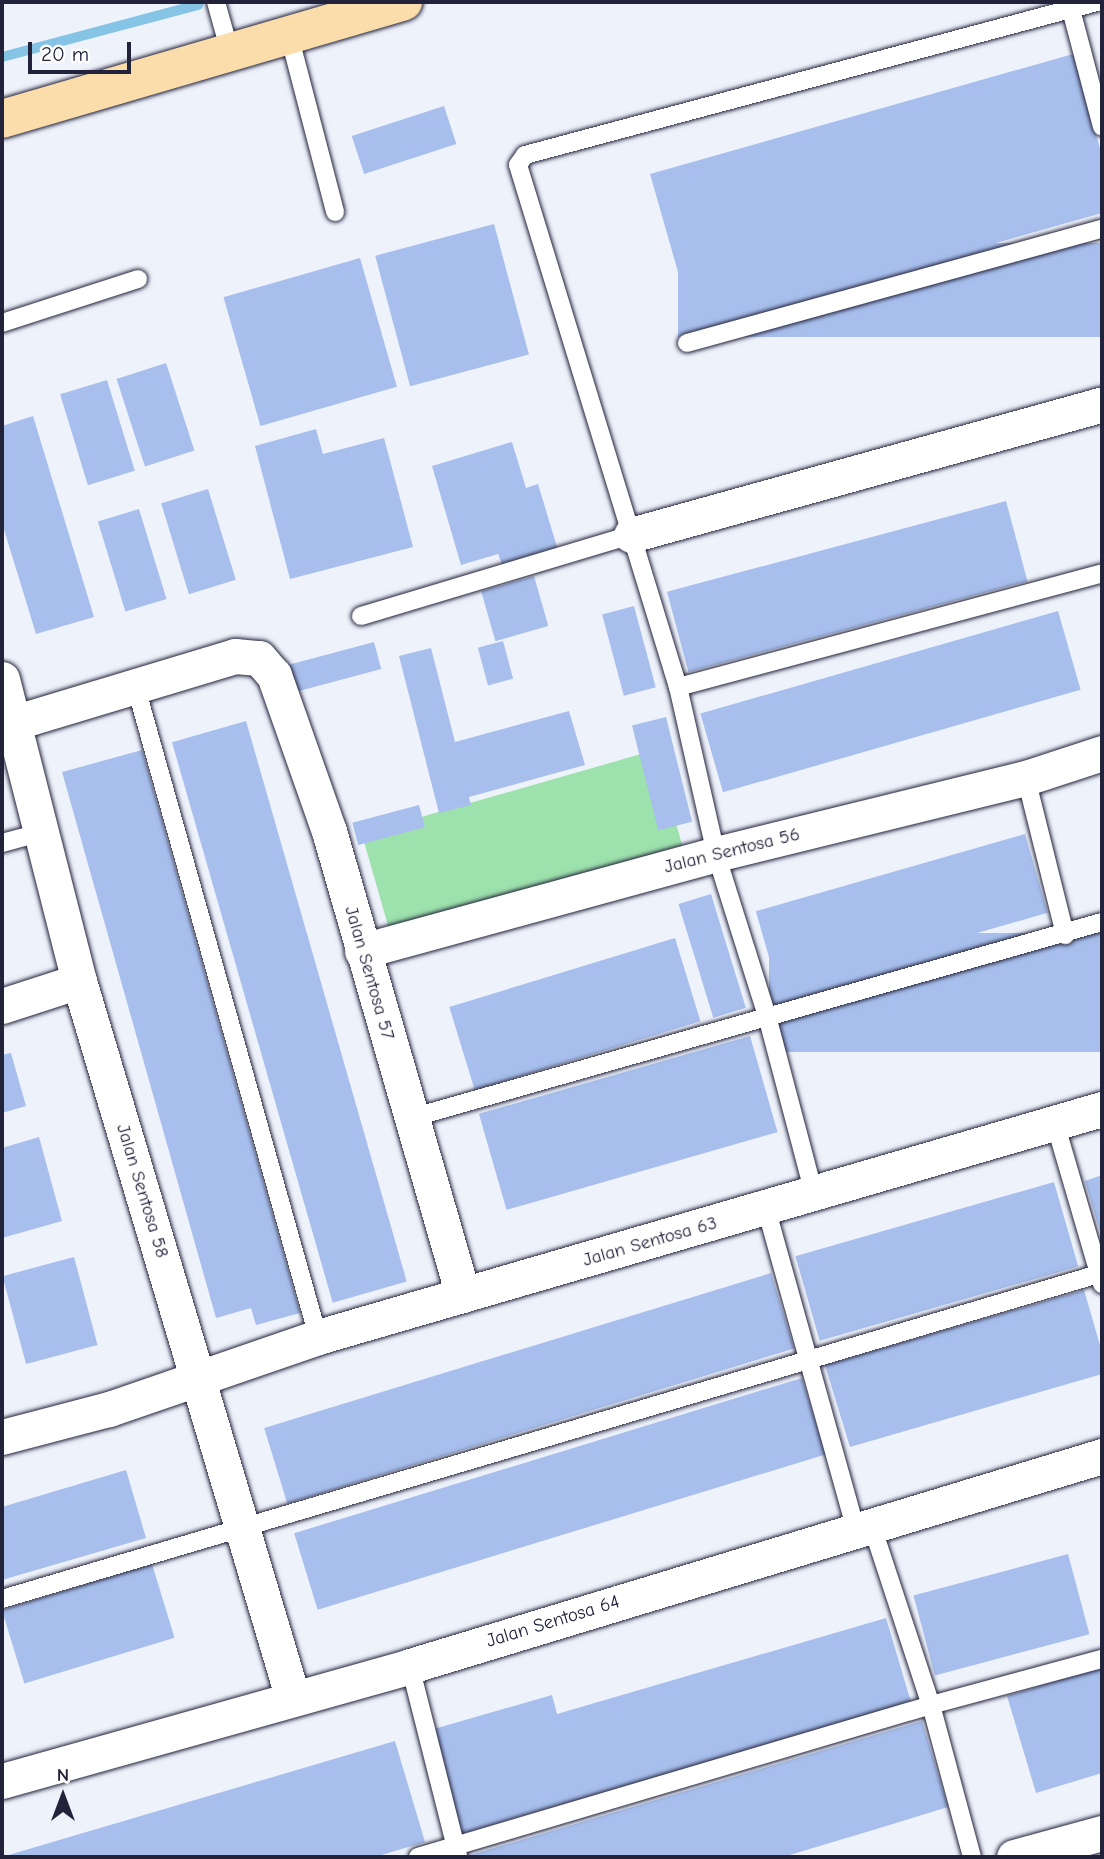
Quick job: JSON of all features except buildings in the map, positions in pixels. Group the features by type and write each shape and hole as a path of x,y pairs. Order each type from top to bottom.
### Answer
{"highway":[{"path":"2,119 403,2"}],"street":[{"path":"632,535 1100,415"},
{"name":"Jalan Sentosa 57","path":"135,684 235,656 259,658 274,675 329,831 463,1295"},
{"name":"Jalan Sentosa 58","path":"2,679 39,833 79,981 293,1699"},
{"path":"13,723 135,684"},
{"name":"Jalan Sentosa 56","path":"362,951 716,854 1026,779 1102,753"},
{"path":"13,1002 79,981"},
{"name":"Jalan Sentosa 63","path":"2,1437 108,1409 317,1337 766,1208 813,1190 1102,1109"},
{"name":"Jalan Sentosa 64","path":"2,1781 410,1665 1102,1456"},
{"path":"1014,1857 1102,1833"}],"lane":[{"path":"216,2 230,52"},
{"path":"813,1190 767,1016 716,854 678,687 519,165 525,155 1070,5 1097,2"},
{"path":"1070,5 1102,127"},
{"path":"289,35 335,212"},
{"path":"687,343 1102,229"},
{"path":"2,323 138,279"},
{"path":"361,616 632,535"},
{"path":"678,687 1102,573"},
{"path":"135,684 317,1337"},
{"path":"1026,779 1065,935"},
{"path":"2,843 39,833"},
{"path":"411,1118 767,1016 1065,935 1102,922"},
{"path":"2,1599 806,1359 1101,1277 1055,1123"},
{"path":"766,1208 806,1359 864,1529 931,1705 972,1857"},
{"path":"418,1857 457,1851 931,1705 1102,1659"},
{"path":"410,1665 457,1851"}],"green space":[{"path":"655,750 682,845 389,929 362,834"}],"waterway":[{"path":"2,57 198,5"}]}
